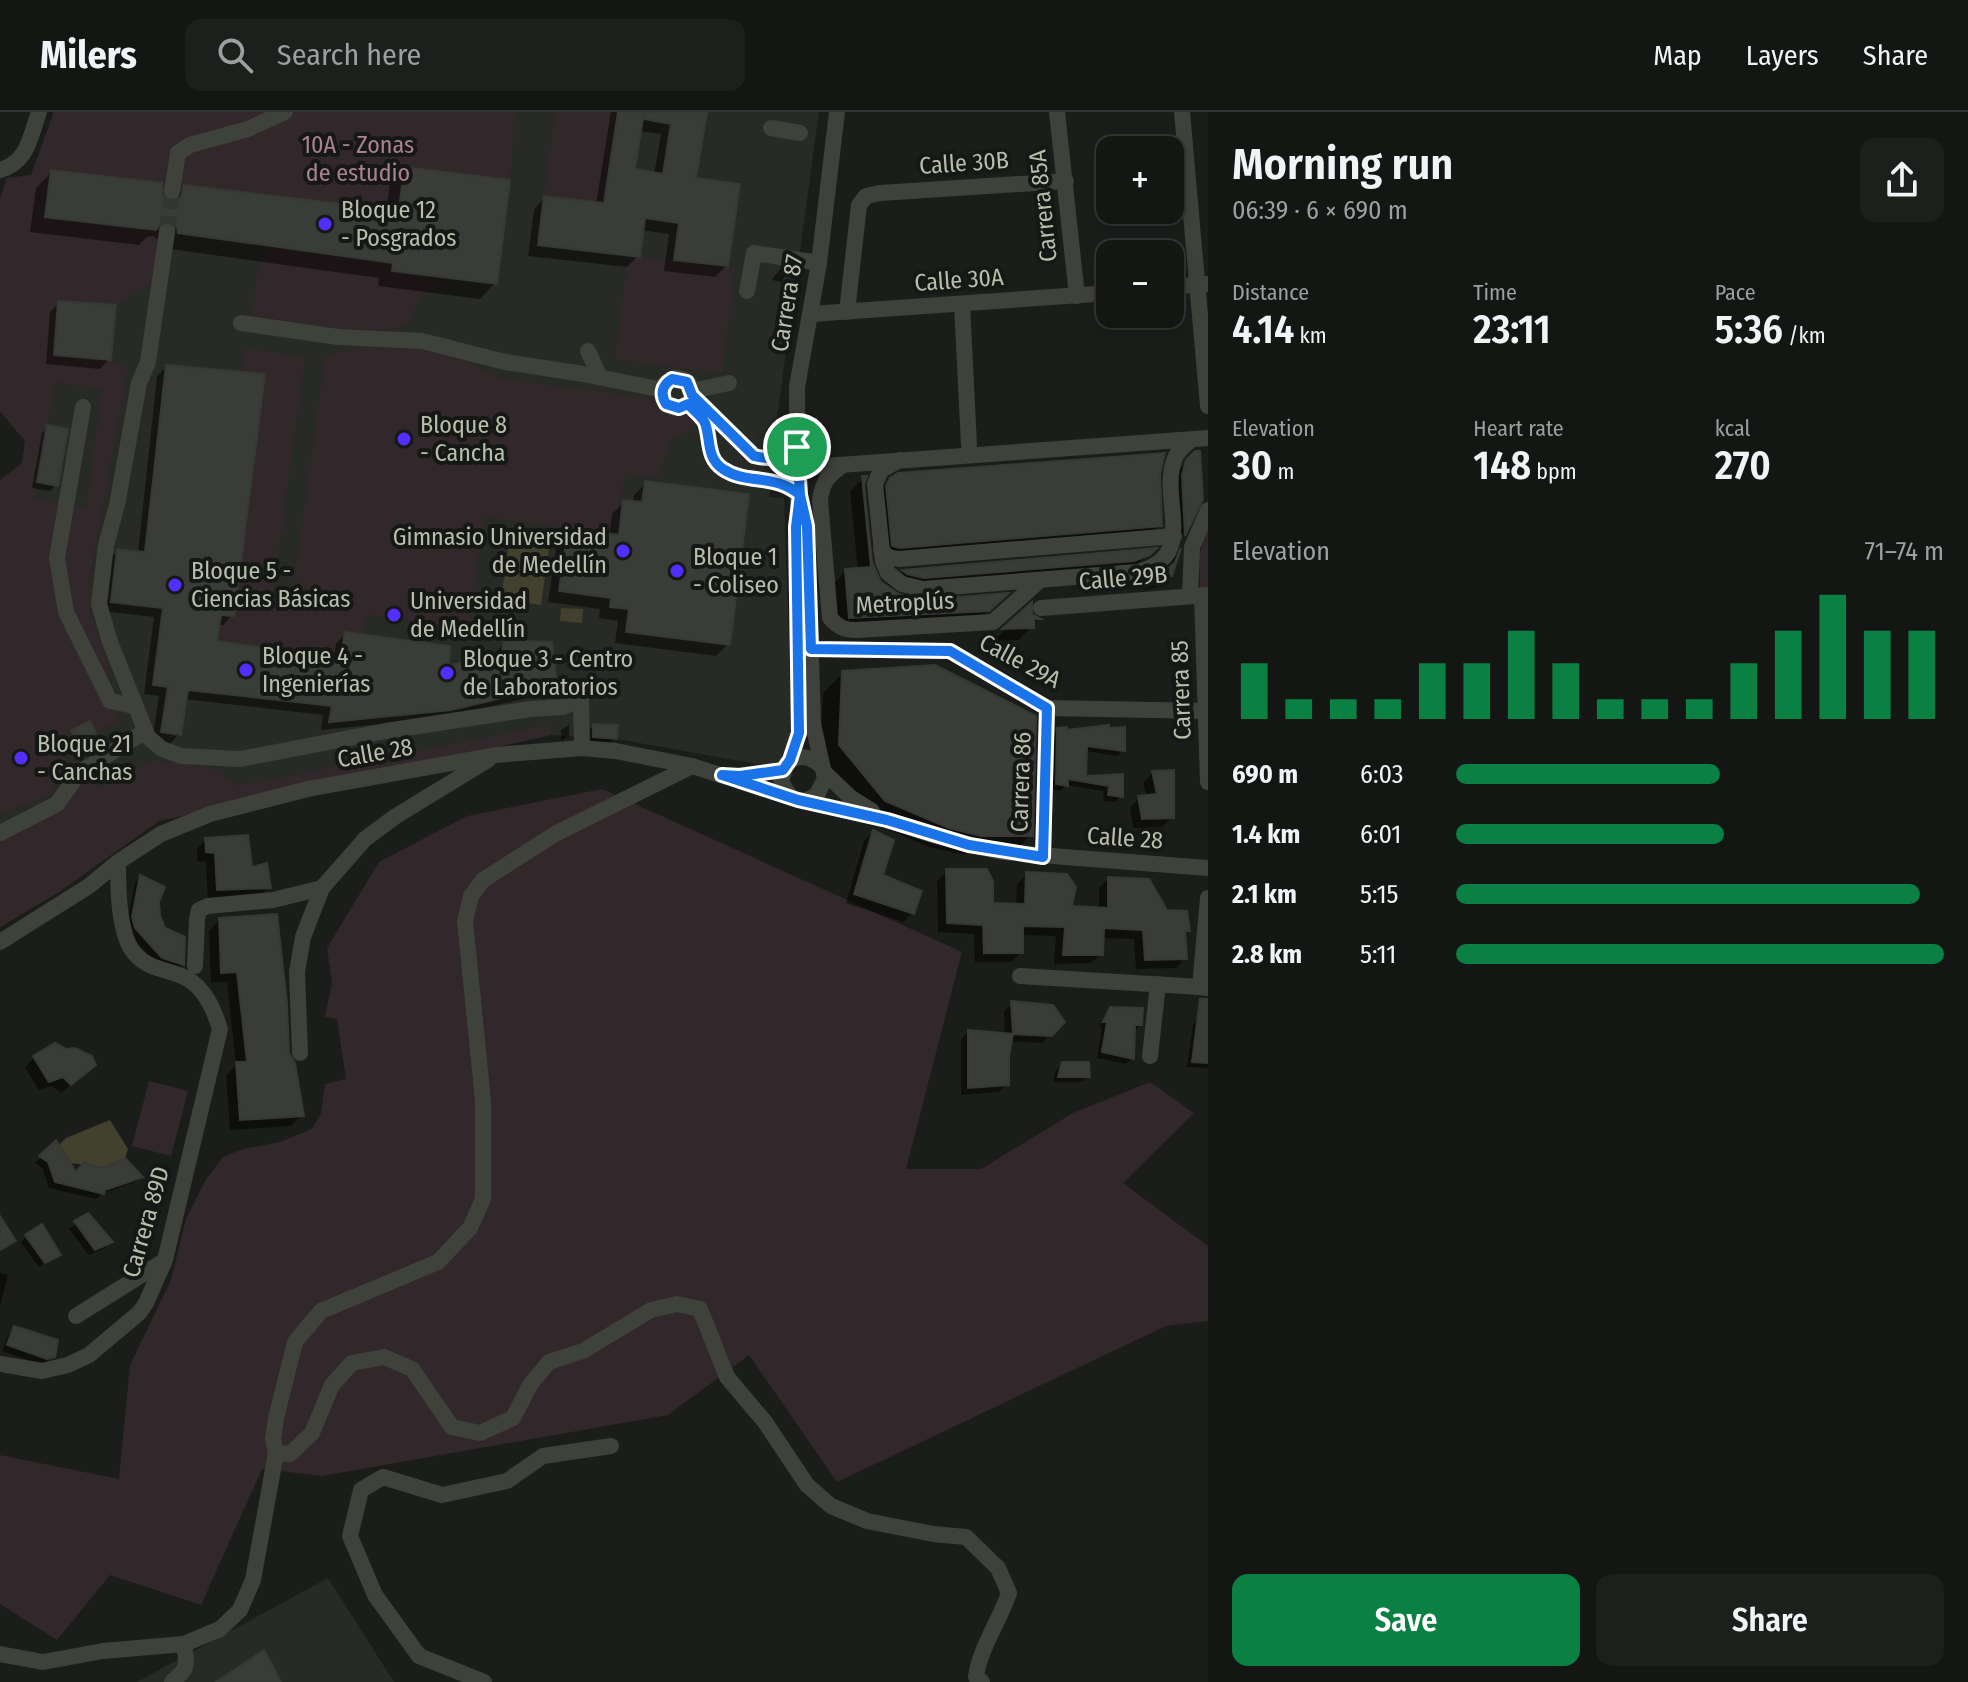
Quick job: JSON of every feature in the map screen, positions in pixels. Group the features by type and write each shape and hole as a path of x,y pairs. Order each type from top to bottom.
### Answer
{"street":[{"path":"0,170 13,166 22,157 39,112"},
{"path":"172,191 178,153 190,145 248,129 285,112"},
{"name":"Carrera 87","path":"822,769 813,724 807,526 800,498 797,387 819,263 837,112"},
{"name":"Carrera 85A","path":"1057,112 1077,296"},
{"path":"1182,112 1203,284 1208,406"},
{"path":"771,128 800,133"},
{"name":"Calle 30B","path":"847,312 859,205 866,196 1066,181"},
{"path":"167,232 148,362 139,383 117,505 106,545 99,604 144,732 162,749 181,756 240,759 386,731 563,707 581,699 582,748"},
{"path":"747,291 754,253 819,263"},
{"name":"Calle 30A","path":"811,314 1096,294"},
{"path":"962,305 969,445"},
{"path":"241,323 338,337 422,341 505,362 663,390 664,400 670,407 679,408 691,397 729,383"},
{"path":"588,351 600,377"},
{"path":"691,397 754,456 777,458 797,447"},
{"path":"691,397 703,420 709,448 720,467 735,475 776,481 800,498"},
{"path":"83,407 57,558 66,612 110,701 134,706"},
{"path":"798,468 1200,439"},
{"path":"1174,536 1172,468 1180,449 1200,439"},
{"name":"Metroplús","path":"881,550 888,557 899,559 1174,536 1160,563 1150,569 1039,581 923,589 909,587 888,573 881,550 875,484 881,470 900,460"},
{"name":"Metroplús","path":"844,464 825,481 820,500 830,618 837,626 857,630 993,622 1039,581"},
{"name":"Carrera 87","path":"786,765 799,733 796,527 800,498"},
{"name":"Carrera 85","path":"1208,510 1192,547 1200,596 1208,782"},
{"name":"Calle 29B","path":"1041,608 1200,596"},
{"name":"Calle 29A","path":"811,649 950,651 1047,708 1207,711"},
{"name":"Carrera 86","path":"1043,857 1047,708"},
{"path":"0,833 57,804 79,773 144,732"},
{"name":"Calle 28","path":"0,942 89,886 118,862 161,834 210,814 308,789 496,755 582,748 616,751 692,766 798,799 887,820 969,845 1043,857 1208,868"},
{"path":"300,1053 297,972 303,937 322,888 365,839 396,816 496,755"},
{"path":"722,775 740,776 810,758 850,797 887,820"},
{"path":"786,765 781,776 783,788 798,799 821,790 824,785 822,769"},
{"path":"0,1654 43,1662 103,1651 184,1644 220,1629 240,1610 253,1580 276,1453 273,1439 276,1418 295,1342 321,1311 438,1262 470,1228 483,1199 483,1101 465,921 471,896 483,880 555,834 692,766"},
{"name":"Carrera 89D","path":"0,1364 42,1371 68,1365 89,1355 139,1313 165,1260 220,1029 213,1007 188,979 155,968 134,953 125,931 118,895 118,862"},
{"path":"195,966 199,910 208,906 273,900 322,888"},
{"path":"1020,976 1204,987 1208,898"},
{"path":"1150,1056 1158,984"},
{"path":"76,1316 165,1260"},
{"path":"276,1453 290,1454 312,1433 332,1385 352,1363 384,1357 412,1369 452,1427 480,1433 513,1418 530,1385 549,1362 583,1351 651,1310 677,1304 700,1309 727,1377 765,1422 807,1485 831,1506 867,1521 966,1537 998,1568 1009,1593 1000,1620 978,1663 976,1677 982,1682"},
{"path":"484,1682 419,1656 375,1595 350,1536 361,1490 383,1477 442,1495 507,1481 543,1456 611,1446"},
{"path":"172,1682 185,1671 184,1644"}],"shaded area":[{"name":"Universidad de Medellín","path":"54,112 819,112 772,454 769,497 784,498 792,733 787,758 768,766 617,739 551,735 159,821 59,892 0,927 0,482 22,463 25,441 0,411 0,199 7,178 31,175"},
{"path":"510,536 550,541 541,605 501,599"},
{"path":"561,608 583,609 582,623 560,621"},
{"path":"110,1120 128,1149 125,1158 106,1167 70,1163 59,1145 66,1138"},
{"path":"328,1578 394,1682 137,1682"}],"green space":[{"name":"10A - Zonas de estudio","path":"54,112 515,112 510,180 405,167 399,210 175,184 172,191 51,170 45,217 149,230 151,222 167,224 160,277 116,305 58,301 54,355 111,360 128,367 89,583 90,612 111,676 100,680 119,721 96,733 90,721 71,729 77,742 62,750 71,769 51,783 55,793 0,814 0,480 22,463 25,441 0,411 0,199 7,178 31,175","holes":["55,382 102,389 86,508 34,499"]},
{"path":"555,112 619,112 604,203 544,196"},
{"path":"262,238 273,239 273,247 393,262 393,271 456,282 431,290 419,301 408,325 390,329 330,328 252,315"},
{"path":"628,255 735,267 722,373 615,359"},
{"path":"371,347 418,349 460,360 503,379 663,400 670,407 684,407 697,422 686,434 671,439 658,478 624,474 619,535 484,517 467,629 365,614 361,635 345,633 340,659 217,641 221,615 234,616 265,374 241,371 245,348 305,357 272,600 291,603 325,359 333,354"},
{"path":"1208,526 1208,588 1200,588 1199,555"},
{"path":"550,725 551,735 159,821 59,892 0,927 0,837 61,811 84,779 103,787 152,760 214,769 237,786"},
{"path":"602,789 962,952 906,1169 981,1169 1073,1113 1150,1082 1194,1113 1123,1183 1208,1246 1208,1321 1166,1326 837,1482 749,1355 668,1415 322,1476 262,1469 201,1605 110,1575 57,1640 0,1604 0,1455 119,1479 130,1365 171,1280 186,1219 205,1181 223,1157 243,1149 280,1142 312,1129 321,1113 325,1084 346,1079 337,1019 325,1017 332,982 327,948 379,862 467,816"},
{"path":"149,1081 188,1091 171,1156 132,1146"}],"building":[{"path":"618,112 644,112 635,169 663,174 671,124 644,119 645,112 707,112 696,178 740,184 728,266 674,260 679,223 645,218 640,257 538,245 544,196 604,203"},
{"path":"404,167 510,180 497,284 392,271 393,263 178,233 177,227 169,221 162,222 156,230 45,217 51,170 162,183 162,196 171,202 181,197 184,185 399,211"},
{"path":"58,301 116,305 111,360 54,355"},
{"path":"166,365 265,374 234,616 221,615 217,641 340,659 345,632 450,646 449,665 501,658 504,641 552,642 557,685 451,710 329,722 332,706 188,690 181,735 161,732 168,687 153,685 163,608 111,602 117,549 145,552"},
{"path":"47,425 68,429 58,486 37,482"},
{"path":"1195,451 1200,451 1203,499 1185,536 1182,475 1186,460"},
{"path":"1165,453 1160,474 1162,526 900,548 892,546 886,486 890,478 898,473"},
{"path":"862,476 867,476 864,485 872,562 881,582 899,594 921,600 1009,593 989,611 849,618 845,569 871,567"},
{"name":"Bloque 1 - Coliseo","path":"645,481 749,494 730,645 626,632 629,609 610,607 611,598 559,591 568,528 619,535 623,500 642,502"},
{"path":"1157,548 1150,555 1134,561 924,578 902,570"},
{"path":"1181,548 1172,576 1152,578 1175,562"},
{"path":"1032,602 1032,614 1041,619 1034,619 1034,628 1002,629"},
{"path":"935,665 1036,716 1033,836 981,836 949,828 885,801 839,745 842,671"},
{"path":"90,721 96,733 77,742 71,730"},
{"path":"593,724 618,725 617,739 593,737"},
{"path":"1109,725 1109,728 1125,727 1125,751 1087,746 1086,776 1123,774 1123,797 1108,795 1109,786 1068,779 1068,786 1056,784 1057,728 1067,727 1067,730"},
{"path":"1174,770 1174,818 1142,819 1138,796 1157,794 1152,771"},
{"path":"873,830 894,840 883,875 922,891 914,914 854,894"},
{"path":"248,835 252,867 267,863 271,888 217,890 215,853 206,852 205,838"},
{"path":"946,869 987,869 993,881 993,903 1025,904 1026,872 1067,874 1076,887 1072,906 1108,908 1108,877 1149,879 1167,910 1187,911 1190,931 1185,931 1187,959 1145,960 1143,930 1104,928 1103,955 1063,955 1065,927 1023,926 1023,953 984,953 983,925 947,923"},
{"path":"140,875 165,887 159,902 160,916 165,928 185,937 184,965 162,958 135,928 132,917"},
{"path":"277,914 289,1053 295,1063 304,1116 240,1120 236,1062 247,1062 237,972 221,973 219,918"},
{"path":"1200,999 1208,999 1208,1063 1192,1062"},
{"path":"1011,1001 1053,1005 1065,1022 1052,1036 1013,1034"},
{"path":"1110,1007 1143,1008 1142,1025 1135,1025 1134,1059 1102,1052 1107,1022 1103,1022"},
{"path":"968,1030 1013,1034 1009,1085 968,1088"},
{"path":"55,1043 92,1056 96,1065 71,1085 63,1077 49,1082 33,1056"},
{"path":"1062,1062 1089,1062 1090,1077 1058,1077"},
{"path":"56,1140 76,1172 84,1162 93,1167 106,1167 125,1158 143,1177 105,1190 104,1194 55,1182 48,1162 39,1156"},
{"path":"88,1213 113,1242 95,1250 74,1221"},
{"path":"0,1216 16,1241 0,1250"},
{"path":"42,1224 61,1255 45,1263 25,1235"},
{"path":"14,1326 58,1340 55,1357 47,1359 7,1345"},
{"path":"264,1650 281,1682 216,1682"}],"tunnel":[{"path":"167,232 172,191"}],"place":[{"name":"Bloque 12 - Posgrados","path":"325,224"},
{"name":"Bloque 8 - Cancha","path":"404,439"},
{"name":"Gimnasio Universidad de Medellín","path":"623,551"},
{"name":"Bloque 1 - Coliseo","path":"677,571"},
{"name":"Bloque 5 - Ciencias Básicas","path":"175,585"},
{"name":"Universidad de Medellín","path":"394,615"},
{"name":"Bloque 4 - Ingenierías","path":"246,670"},
{"name":"Bloque 3 - Centro de Laboratorios","path":"447,673"},
{"name":"Bloque 21 - Canchas","path":"21,758"}],"route":[{"path":"797,447 777,458 754,456 692,395 687,382 677,378 664,385 662,395 666,404 675,408 688,404 703,420 709,448 720,467 735,475 776,481 800,495 796,527 799,661 799,733 796,746 783,770 740,776 722,775 798,800 887,820 969,845 1043,857 1047,708 950,651 811,649 807,526 800,502 800,495 797,447"}]}
